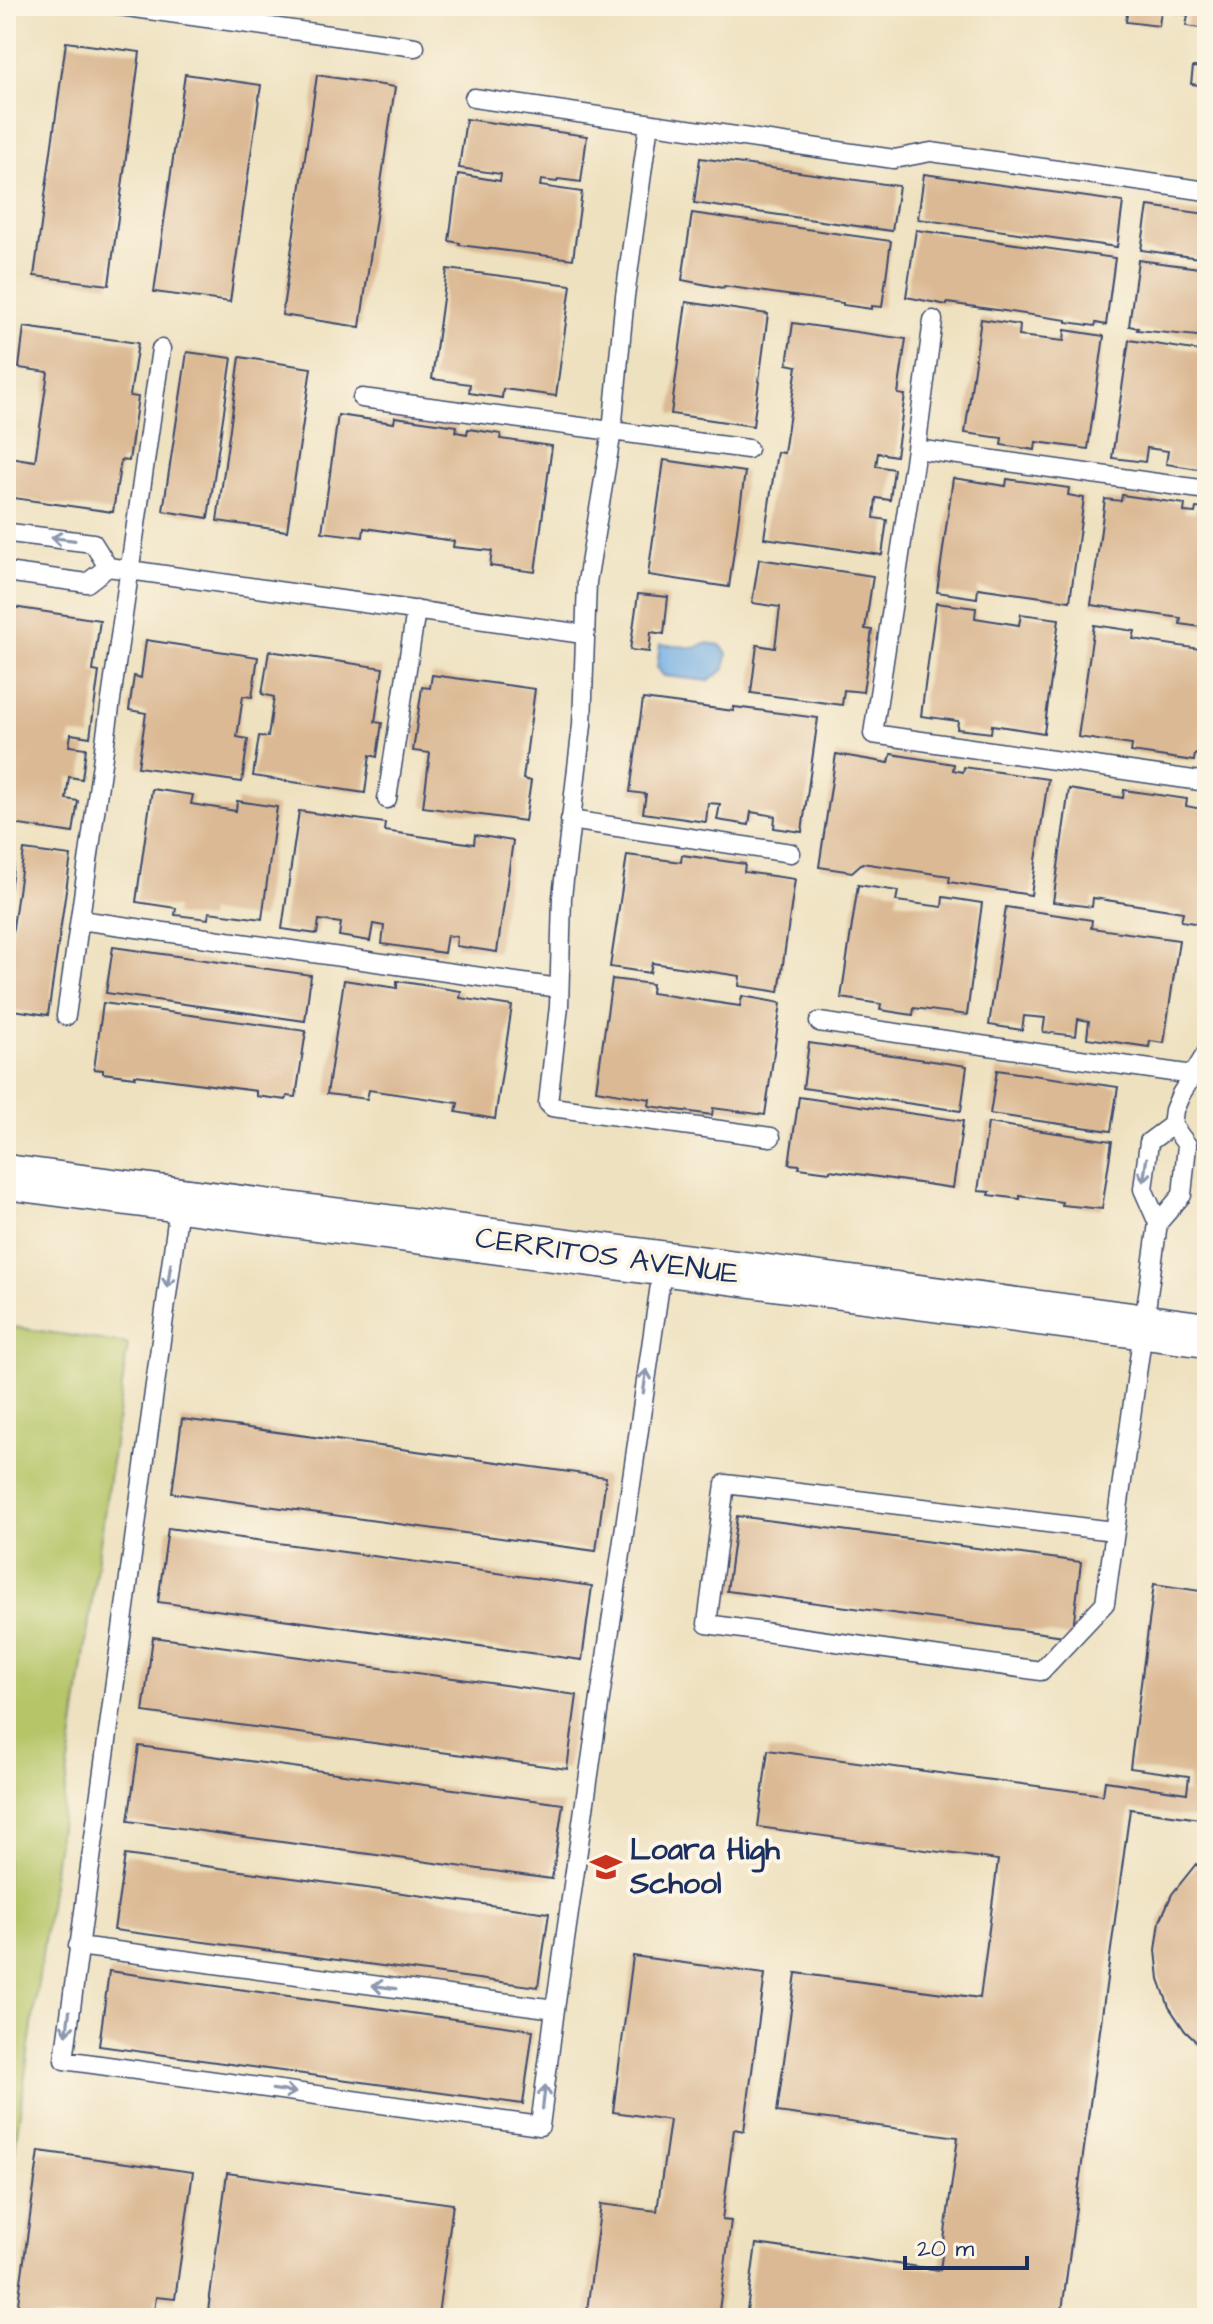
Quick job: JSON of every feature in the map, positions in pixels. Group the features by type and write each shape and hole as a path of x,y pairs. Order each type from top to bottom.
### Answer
{"street":[{"name":"CERRITOS AVENUE","path":"6,1177 1207,1335"}],"lane":[{"path":"120,6 415,47"},
{"path":"474,98 894,159 931,152 1207,191"},
{"path":"649,123 625,296 612,431 591,552 583,634 582,725 560,926 557,1030 548,1103 552,1107 771,1137"},
{"path":"933,320 873,734 1207,782"},
{"path":"66,1016 161,349"},
{"path":"362,398 748,449"},
{"path":"916,449 1207,490"},
{"path":"6,535 93,543 108,567"},
{"path":"6,572 87,583 108,567 583,634"},
{"path":"387,799 416,610"},
{"path":"570,820 791,853"},
{"path":"80,920 559,988"},
{"path":"819,1022 1200,1076"},
{"path":"1158,1223 1182,1195 1187,1145 1172,1125 1174,1110 1200,1076 1207,1052"},
{"path":"1114,1531 725,1484 707,1624 1041,1671 1105,1603 1158,1223 1143,1189 1149,1142 1172,1125"},
{"path":"180,1199 151,1393 64,2060 525,2124 540,2126 663,1264"},
{"path":"78,1946 555,2009"}],"green space":[{"path":"6,1326 128,1344 6,2211"}],"water":[{"path":"705,643 720,645 727,653 725,669 709,681 664,676 657,668 660,644 696,648"}],"building":[{"path":"1128,6 1207,6 1207,29 1186,26 1188,15 1161,11 1159,26 1126,22"},
{"path":"66,42 140,52 109,285 34,276"},
{"path":"1193,67 1207,68 1207,86 1191,84"},
{"path":"185,74 261,85 230,302 154,292"},
{"path":"317,75 395,87 360,327 282,315"},
{"path":"466,119 587,136 581,182 541,180 540,186 582,192 573,259 459,245 449,241 458,174 500,181 501,174 459,168"},
{"path":"700,158 899,186 892,231 694,203"},
{"path":"924,174 1123,202 1117,247 918,219"},
{"path":"1148,206 1207,214 1207,259 1141,250"},
{"path":"692,213 891,241 882,307 872,306 872,309 682,280"},
{"path":"916,230 1115,258 1106,325 1096,323 1095,326 906,297"},
{"path":"1138,260 1207,269 1207,337 1137,330 1129,326"},
{"path":"447,269 571,285 556,396 503,389 502,398 469,393 470,384 432,379"},
{"path":"686,302 768,314 753,426 671,414"},
{"path":"981,319 1020,325 1019,336 1064,341 1065,330 1104,336 1088,449 1036,442 1035,450 1001,445 1002,438 965,433"},
{"path":"793,323 906,339 898,394 905,395 896,456 878,453 876,466 894,469 890,500 876,498 874,518 887,520 882,555 764,538 777,452 784,453 797,366 787,364"},
{"path":"24,327 138,343 130,396 138,397 129,461 121,460 113,512 6,497 8,457 35,461 48,372 19,368"},
{"path":"1129,340 1207,352 1207,453 1201,452 1198,469 1166,464 1168,451 1147,448 1145,462 1112,458"},
{"path":"187,352 232,358 208,518 163,511"},
{"path":"240,357 311,368 287,531 217,521"},
{"path":"338,415 394,423 395,417 457,426 456,432 467,434 468,429 501,434 500,439 552,446 535,572 490,566 492,551 453,547 454,541 364,528 363,537 322,532"},
{"path":"664,460 745,472 729,587 648,575"},
{"path":"953,478 1006,486 1007,479 1069,488 1068,495 1084,498 1070,601 978,588 977,598 937,592"},
{"path":"1122,495 1185,504 1184,512 1195,513 1196,508 1207,509 1207,628 1180,624 1181,618 1091,605 1105,499 1121,501"},
{"path":"759,559 873,576 865,629 872,630 863,692 844,690 842,705 751,693 757,645 775,648 780,607 752,603"},
{"path":"638,594 668,597 664,634 651,632 649,652 630,650"},
{"path":"936,603 976,608 975,618 1019,625 1021,614 1059,619 1044,733 992,725 991,733 957,729 958,721 921,716"},
{"path":"6,606 100,620 93,671 99,672 90,737 71,734 69,746 86,748 82,779 69,777 66,799 78,801 73,833 6,823"},
{"path":"1094,625 1135,631 1133,639 1207,650 1207,755 1195,754 1194,761 1131,752 1132,745 1078,737"},
{"path":"146,640 258,657 252,697 243,696 237,737 248,739 242,782 138,767 146,713 129,710 134,676 141,678"},
{"path":"269,651 383,668 375,722 382,723 377,757 370,755 365,793 253,776 259,736 268,737 274,697 262,694"},
{"path":"432,675 535,689 523,779 531,781 525,821 423,807 430,753 413,751 422,687 430,688"},
{"path":"643,699 818,718 802,832 774,828 775,816 751,812 749,825 717,820 720,804 708,803 706,822 643,813 646,794 630,792"},
{"path":"836,754 889,763 891,754 954,764 953,770 963,772 964,767 1048,779 1031,895 949,882 950,876 862,863 852,872 819,867"},
{"path":"152,789 193,795 191,804 236,811 237,801 277,807 262,919 209,912 208,919 175,915 176,908 136,902"},
{"path":"1069,789 1123,798 1124,790 1187,799 1186,806 1207,810 1207,925 1181,921 1183,912 1093,898 1092,907 1053,902"},
{"path":"299,811 385,823 384,831 474,844 475,835 513,841 497,952 456,946 457,937 447,935 444,953 382,944 384,926 373,924 370,941 339,936 341,923 319,920 317,934 282,929"},
{"path":"6,846 16,847 8,905 6,904"},
{"path":"24,850 71,856 48,1015 6,1009 6,976"},
{"path":"627,855 681,862 682,855 745,864 744,872 795,879 779,992 739,986 740,976 652,963 650,973 610,967"},
{"path":"858,885 898,891 896,901 942,907 943,897 982,903 967,1015 914,1008 913,1015 880,1010 881,1004 841,998"},
{"path":"1006,907 1092,920 1091,928 1179,940 1164,1043 1150,1041 1149,1047 1087,1038 1089,1021 1078,1019 1076,1036 1043,1032 1045,1018 1024,1016 1022,1030 989,1025"},
{"path":"113,947 311,975 305,1021 106,993"},
{"path":"612,979 652,984 651,993 740,1006 742,996 781,1003 765,1115 713,1108 712,1115 649,1106 650,1099 596,1090"},
{"path":"344,980 397,988 397,981 461,991 460,998 512,1006 495,1119 456,1112 458,1103 369,1090 367,1099 327,1094"},
{"path":"103,1003 306,1031 296,1097 287,1096 286,1100 256,1096 256,1091 103,1073 103,1070 94,1069"},
{"path":"809,1043 967,1066 961,1111 803,1088"},
{"path":"997,1070 1118,1087 1111,1131 990,1114"},
{"path":"799,1097 963,1121 953,1188 799,1168 800,1165 789,1164"},
{"path":"988,1123 1112,1141 1102,1209 978,1191"},
{"path":"182,1419 606,1477 596,1551 172,1493"},
{"path":"737,1516 1081,1562 1072,1637 727,1591"},
{"path":"168,1528 592,1586 582,1660 158,1602"},
{"path":"1154,1584 1207,1592 1207,1820 1130,1809 1061,2318 746,2318 756,2244 940,2270 958,2137 777,2112 796,1973 980,1998 998,1860 758,1827 768,1750 1103,1795 1105,1781 1187,1793 1189,1776 1130,1768"},
{"path":"153,1637 577,1695 567,1769 143,1712"},
{"path":"139,1746 563,1804 552,1879 128,1821"},
{"path":"125,1855 549,1913 538,1987 114,1930"},
{"path":"1196,1864 1207,1876 1207,2052 1185,2031 1169,2007 1159,1979 1156,1950 1160,1921 1172,1894"},
{"path":"633,1956 765,1974 744,2131 734,2129 722,2220 731,2221 718,2318 586,2318 601,2204 657,2211 670,2120 613,2112"},
{"path":"109,1971 533,2030 523,2104 99,2046"},
{"path":"39,2151 193,2172 175,2299 156,2297 153,2318 16,2318"},
{"path":"227,2173 453,2204 438,2315 446,2318 207,2318"}],"place":[{"name":"Loara High School","path":"606,1867"}]}
